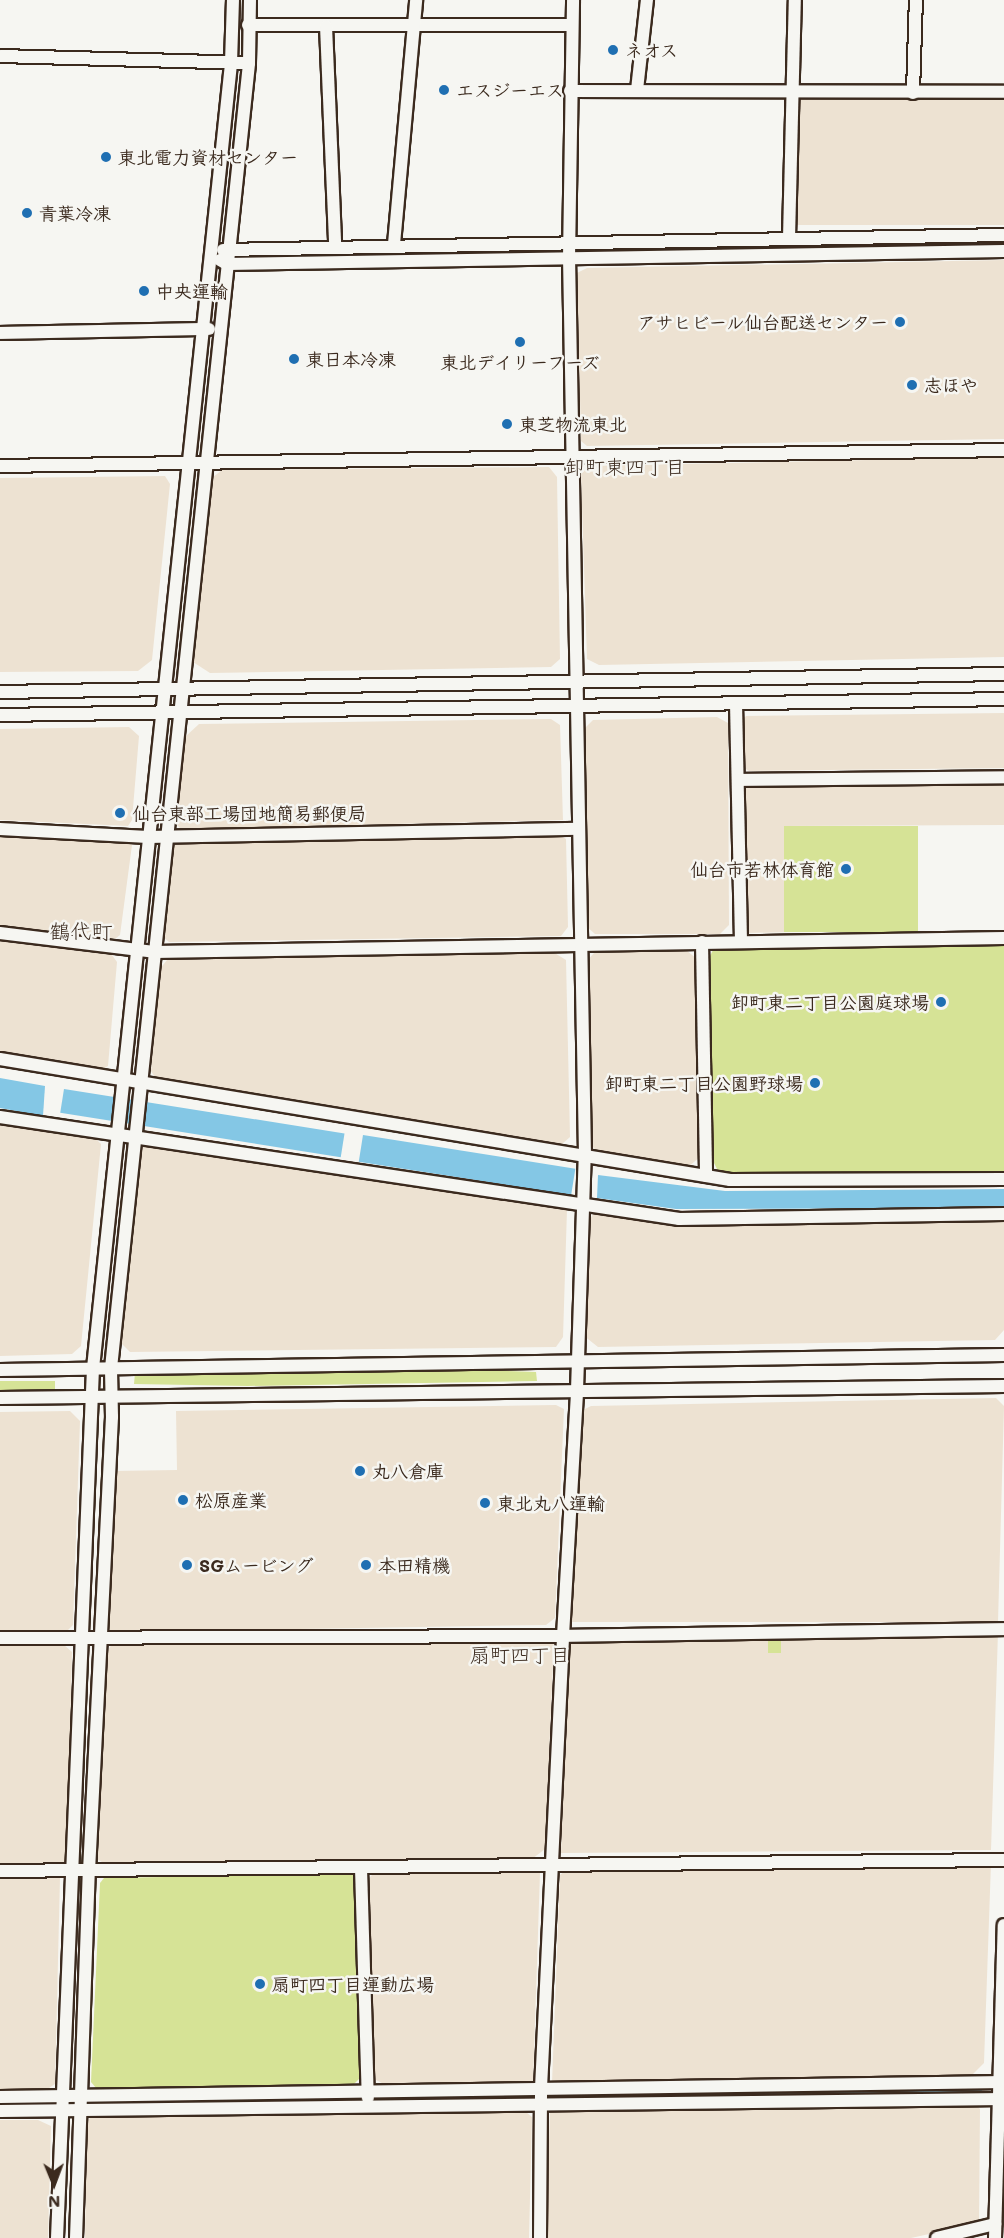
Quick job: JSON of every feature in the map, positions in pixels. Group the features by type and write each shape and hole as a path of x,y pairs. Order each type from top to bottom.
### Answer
{"street":[{"path":"57,2238 70,1870 93,1368 231,63 233,0"},
{"path":"76,2238 99,1637 113,1395 111,1368 249,63 250,0"},
{"path":"394,244 416,0"},
{"path":"540,2238 541,2088 577,1390 585,1155 570,258 570,91 573,0"},
{"path":"637,90 647,0"},
{"path":"789,238 795,0"},
{"path":"913,93 916,0"},
{"path":"248,25 415,27 572,25"},
{"path":"326,26 335,245"},
{"path":"0,56 249,63"},
{"path":"570,91 637,90 792,94 1004,92"},
{"path":"211,254 229,248 335,245 1004,235"},
{"path":"211,254 227,264 1004,251"},
{"path":"0,333 221,329"},
{"path":"0,466 1004,450"},
{"path":"0,692 1004,675"},
{"path":"0,715 1004,699"},
{"path":"736,703 741,941"},
{"path":"738,780 1004,777"},
{"path":"0,829 166,837 579,829"},
{"path":"0,933 154,952 1004,938"},
{"path":"702,942 706,1176"},
{"path":"0,1059 122,1079 140,1086 585,1155 730,1180 1004,1179"},
{"path":"0,1117 679,1219 1004,1214"},
{"path":"0,1370 1004,1354"},
{"path":"0,1398 1004,1386"},
{"path":"0,1638 563,1636 1004,1629"},
{"path":"0,1871 1004,1860"},
{"path":"361,1868 368,2108"},
{"path":"995,2238 1002,2082 1004,1925"},
{"path":"0,2097 1002,2082"},
{"path":"0,2111 1001,2099"},
{"path":"937,2238 995,2223"}],"shaded area":[{"path":"795,97 1004,97 1004,225 795,225"},
{"path":"1004,260 1004,439 587,446 581,441 577,273 587,268"},
{"path":"1004,457 1004,657 599,665 587,659 581,474 589,466"},
{"path":"549,467 557,477 560,659 551,667 210,673 193,662 212,478 222,470"},
{"path":"165,476 170,484 152,660 138,671 0,672 0,478"},
{"path":"1004,713 1004,768 749,771 741,766 740,723 746,716"},
{"path":"717,717 728,723 729,925 720,934 595,934 586,926 584,729 593,720"},
{"path":"551,719 560,725 563,820 181,829 174,822 185,737 199,724"},
{"path":"129,727 139,736 132,820 128,826 0,820 0,729"},
{"path":"1004,781 1004,825 785,826 787,932 747,933 742,927 741,792 747,785"},
{"path":"0,834 127,841 132,845 120,935 115,939 0,925"},
{"path":"558,834 566,839 568,927 561,936 169,942 162,936 171,846 177,840"},
{"path":"0,941 112,955 117,962 108,1066 99,1071 0,1054"},
{"path":"686,950 697,959 700,1157 688,1167 597,1152 590,1143 586,962 594,953"},
{"path":"553,952 566,960 570,1137 561,1145 156,1079 151,1071 159,970 167,960"},
{"path":"0,1124 95,1138 101,1144 81,1346 72,1354 0,1356"},
{"path":"144,1146 567,1210 563,1337 556,1347 130,1352 120,1342 140,1150"},
{"path":"593,1214 656,1223 1004,1218 1004,1330 995,1340 598,1347 583,1335 588,1223"},
{"path":"996,1398 1004,1406 998,1622 571,1622 581,1411 591,1406"},
{"path":"556,1405 564,1409 555,1618 546,1625 112,1632 105,1625 113,1471 177,1470 176,1411"},
{"path":"70,1411 80,1421 73,1625 66,1632 0,1633 0,1412"},
{"path":"998,1632 991,1850 561,1853 569,1642 576,1637"},
{"path":"549,1638 554,1640 545,1849 532,1859 107,1865 97,1859 106,1653 112,1644"},
{"path":"64,1645 72,1652 67,1864 0,1865 0,1646"},
{"path":"991,1863 984,2063 971,2076 552,2083 560,1875 567,1869"},
{"path":"532,1870 540,1873 533,2082 382,2083 372,2078 369,1878 375,1872"},
{"path":"60,1878 55,2084 46,2090 0,2091 0,1879"},
{"path":"976,2105 980,2109 979,2223 911,2238 546,2238 550,2112"},
{"path":"526,2112 532,2117 529,2238 85,2238 87,2121 91,2117"},
{"path":"0,2120 38,2120 51,2126 48,2238 0,2238"}],"green space":[{"path":"784,826 918,826 918,932 784,932"},
{"path":"1004,944 1004,1174 732,1176 718,1171 712,1159 709,958 713,950"},
{"path":"453,1369 536,1372 537,1381 248,1386 134,1384 135,1373"},
{"path":"0,1381 55,1381 55,1390 0,1390"},
{"path":"768,1636 781,1636 781,1653 768,1653"},
{"path":"352,1874 357,1879 361,2077 354,2084 96,2088 91,2082 100,1883 104,1878"}],"water":[{"path":"0,1078 45,1086 43,1116 0,1108"},
{"path":"64,1089 345,1133 341,1157 60,1113"},
{"path":"363,1135 575,1169 571,1195 359,1162"},
{"path":"598,1175 725,1191 1004,1189 1004,1208 676,1209 597,1198"}],"waterway":[{"path":"562,2096 980,2090"},
{"path":"382,2099 525,2097"},
{"path":"97,2104 353,2099"},
{"path":"0,2104 48,2104"}],"place":[{"name":"ネオス","path":"613,50"},
{"name":"エスジーエス","path":"444,90"},
{"name":"東北電力資材センター","path":"106,157"},
{"name":"青葉冷凍","path":"27,213"},
{"name":"中央運輸","path":"144,291"},
{"name":"アサヒビール仙台配送センター","path":"900,322"},
{"name":"東北デイリーフーズ","path":"520,342"},
{"name":"東日本冷凍","path":"294,359"},
{"name":"志ほや","path":"912,385"},
{"name":"東芝物流東北","path":"507,424"},
{"name":"仙台東部工場団地簡易郵便局","path":"120,813"},
{"name":"仙台市若林体育館","path":"846,869"},
{"name":"卸町東二丁目公園庭球場","path":"941,1002"},
{"name":"卸町東二丁目公園野球場","path":"815,1083"},
{"name":"丸八倉庫","path":"360,1471"},
{"name":"松原産業","path":"183,1500"},
{"name":"東北丸八運輸","path":"485,1503"},
{"name":"SGムービング","path":"187,1565"},
{"name":"本田精機","path":"366,1565"},
{"name":"扇町四丁目運動広場","path":"260,1984"}],"district":[{"name":"卸町東四丁目","path":"625,466"},
{"name":"鶴代町","path":"81,931"},
{"name":"扇町四丁目","path":"520,1654"}]}
